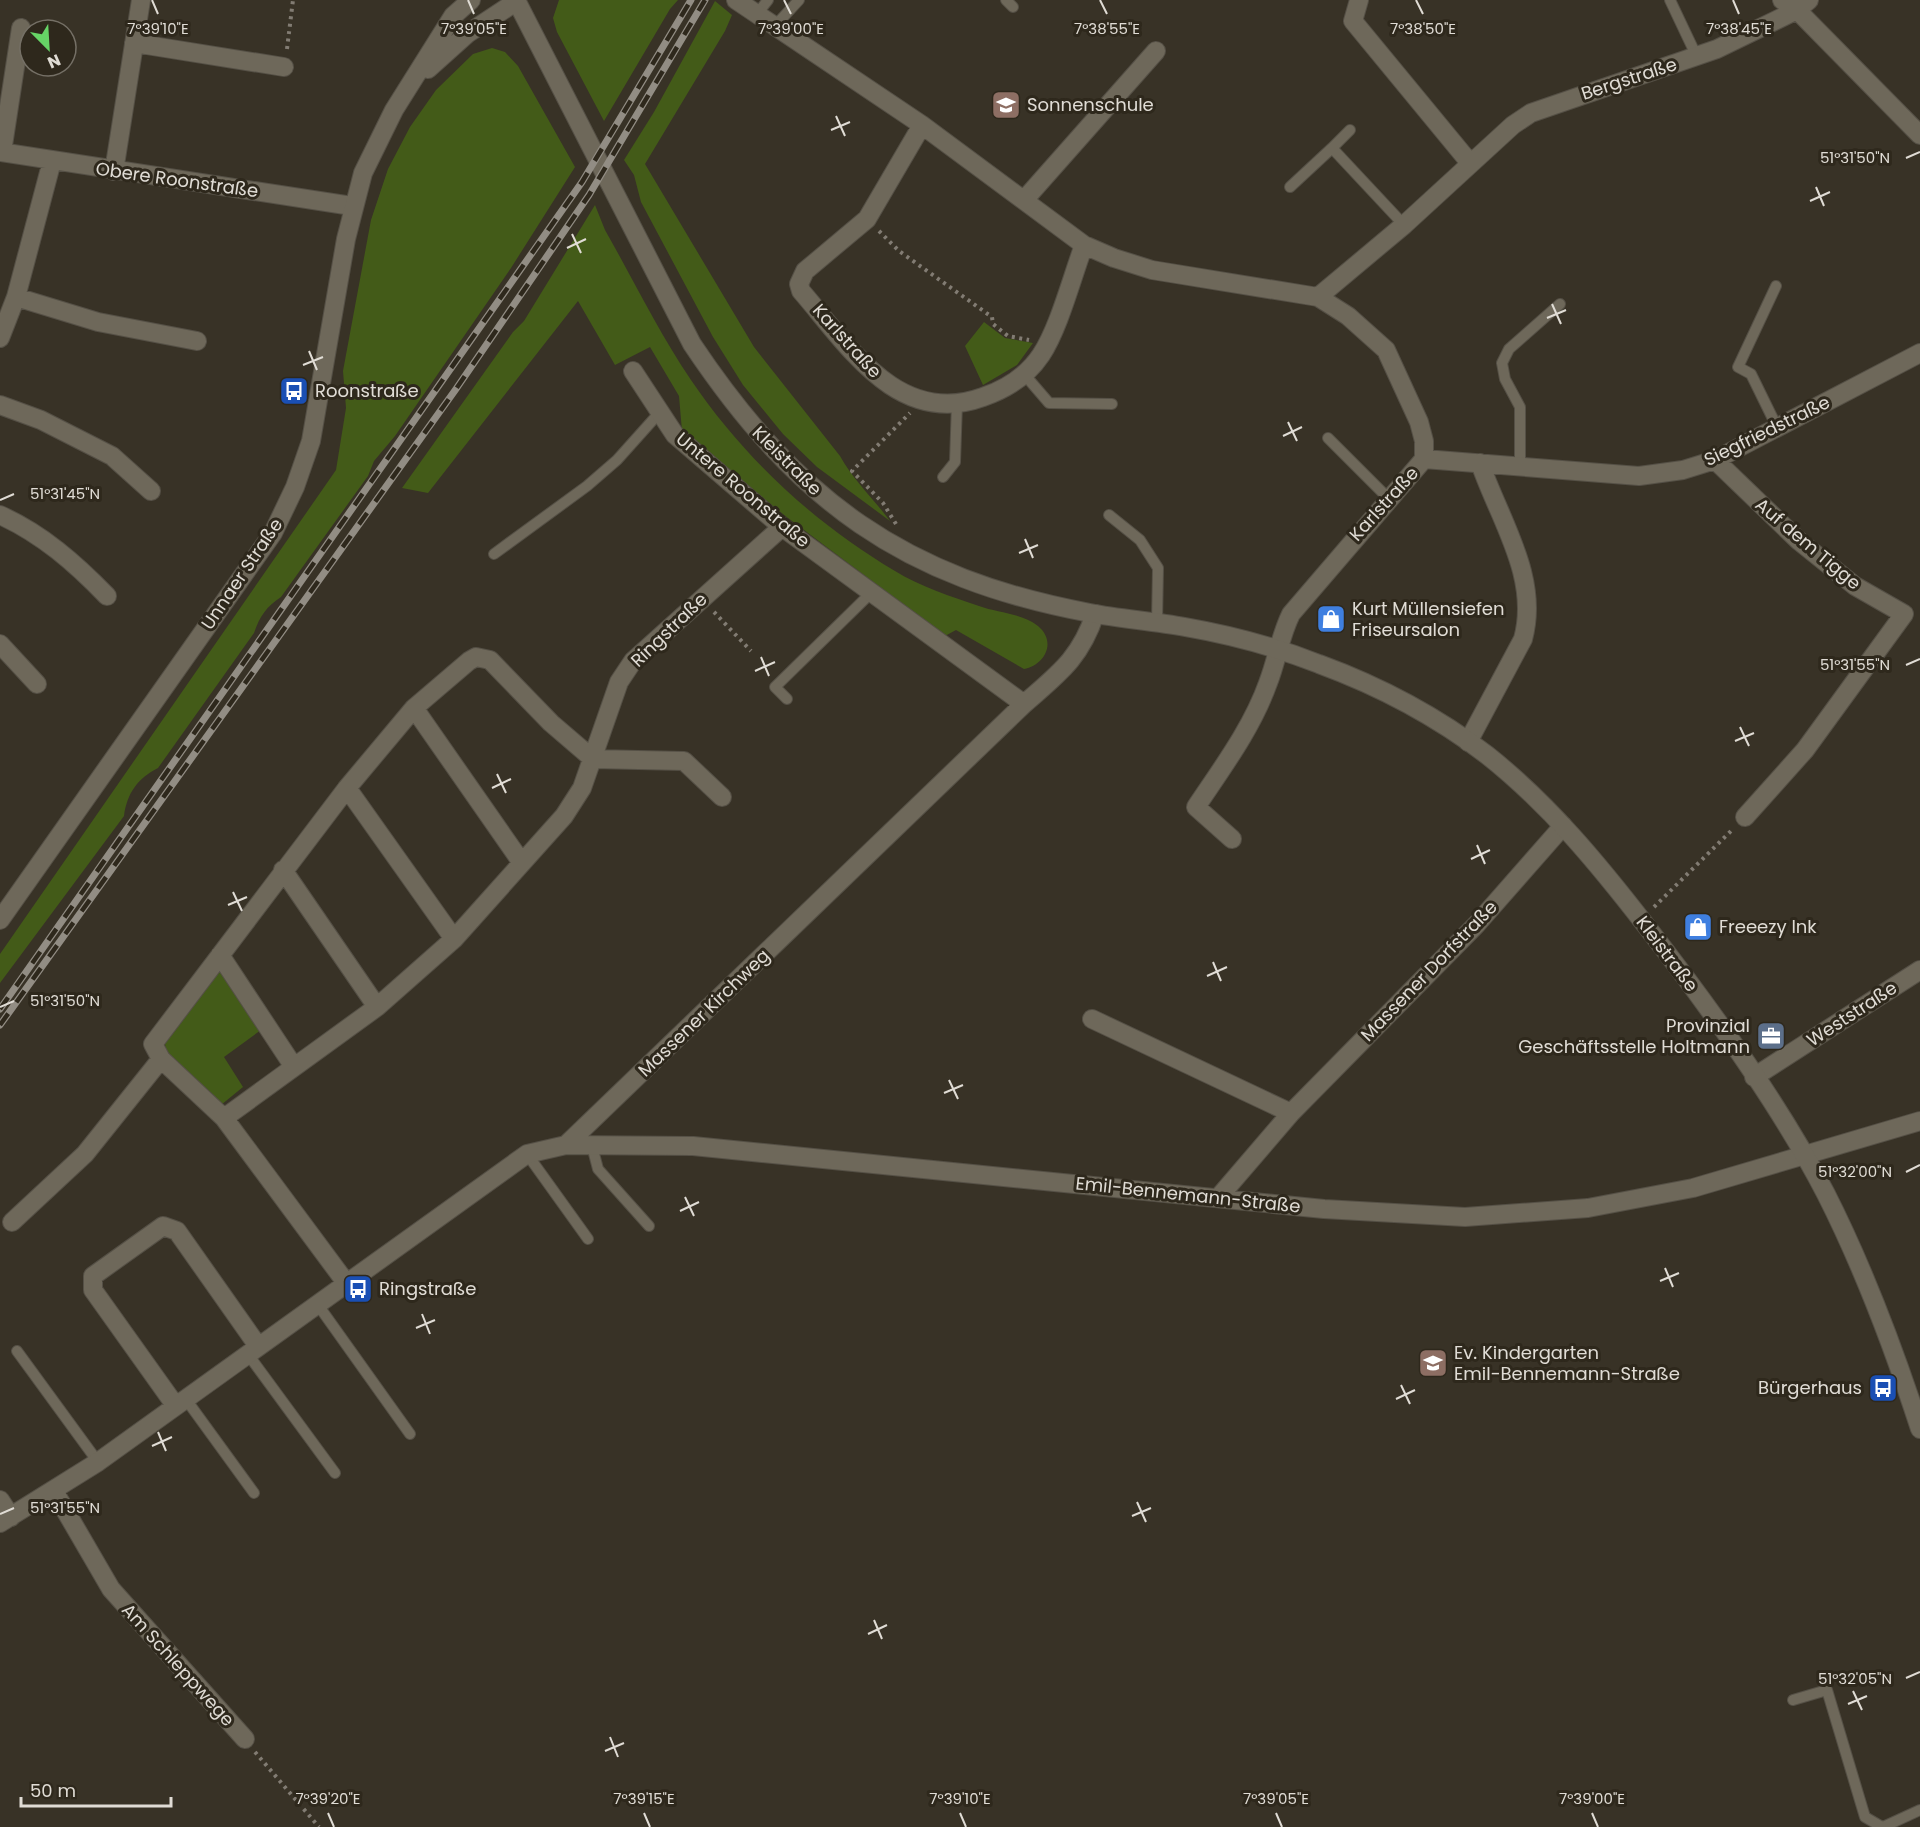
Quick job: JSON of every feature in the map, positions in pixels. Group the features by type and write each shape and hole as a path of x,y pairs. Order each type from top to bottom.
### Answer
{"street":[{"path":"114,171 141,0"},
{"name":"Unnaer Straße","path":"0,920 273,533 295,488 311,441 352,206 377,140 453,16 471,0"},
{"name":"Unnaer Straße","path":"415,80 466,34 517,0"},
{"name":"Kleistraße","path":"517,0 692,344 727,396 760,437 799,477 849,516 897,548 962,579 1002,592 1095,614 1157,623 1278,649 1389,694 1468,742 1528,790 1563,826 1642,921 1714,1016 1804,1157 1850,1243 1891,1344 1920,1429"},
{"name":"Karlstraße","path":"736,0 762,7 775,26 922,125 1025,199 1084,245 1114,258 1152,270 1318,297 1348,316 1386,350 1419,422 1424,441 1424,459 1291,614 1278,649"},
{"path":"1359,0 1353,21 1470,162"},
{"path":"1796,3 1920,135"},
{"name":"Bergstraße","path":"1318,297 1404,225 1470,162 1513,125 1539,109 1697,57 1796,3"},
{"path":"134,43 284,67"},
{"name":"Obere Roonstraße","path":"18,47 1,152 352,206"},
{"path":"1025,199 1156,51"},
{"name":"Karlstraße","path":"922,125 867,219 805,271 799,284 809,300 882,381 921,402 957,403 996,392 1024,374 1047,344 1084,245"},
{"path":"0,338 16,297 52,161"},
{"path":"16,297 98,322 197,340"},
{"name":"Siegfriedstraße","path":"1424,459 1639,476 1683,470 1715,460 1920,353"},
{"name":"Untere Roonstraße","path":"633,371 675,435 782,527 1024,704"},
{"path":"0,405 41,420 112,456 151,491"},
{"name":"Auf dem Tigge","path":"1715,460 1799,541 1855,586 1904,614 1805,750 1745,817"},
{"path":"1468,742 1523,639 1528,614 1516,548 1491,497 1480,463"},
{"path":"0,514 48,542 73,562 107,596"},
{"name":"Ringstraße","path":"224,1118 377,1007 454,939 564,816 582,788 619,682 633,661 782,527"},
{"name":"Massener Kirchweg","path":"566,1145 1024,704 1073,660 1088,636 1095,614"},
{"path":"0,644 37,684"},
{"path":"1232,839 1196,807 1239,741 1268,685 1278,649"},
{"path":"347,1284 224,1118 161,1059 153,1044 283,870 414,708 469,660 483,657 490,660 551,723 593,759 684,761 722,797"},
{"path":"414,708 522,863"},
{"path":"347,788 454,939"},
{"name":"Massener Dorfstraße","path":"1218,1198 1291,1113 1476,925 1563,826"},
{"path":"283,870 377,1007"},
{"path":"220,955 294,1067"},
{"name":"Weststraße","path":"1754,1077 1920,970"},
{"path":"1092,1019 1291,1113"},
{"path":"12,1222 85,1154 161,1059"},
{"name":"Emil-Bennemann-Straße","path":"566,1145 693,1146 1335,1210 1465,1217 1588,1208 1693,1188 1920,1121"},
{"path":"0,1500 6,1520 54,1491 98,1462 527,1154 566,1145"},
{"path":"180,1402 93,1290 93,1276 163,1226 177,1231 253,1349"},
{"name":"Am Schleppwege","path":"54,1491 111,1590 245,1740"}],"lane":[{"path":"775,26 799,0"},
{"path":"1670,0 1697,57"},
{"path":"1290,187 1350,130"},
{"path":"1332,148 1404,225"},
{"path":"1776,286 1738,367 1751,374 1778,427"},
{"path":"1520,465 1520,407 1505,379 1502,363 1509,349 1560,304"},
{"path":"1024,374 1049,403 1112,404"},
{"path":"944,477 955,462 957,403"},
{"path":"494,554 587,486 617,460 660,412"},
{"path":"1328,438 1389,499"},
{"path":"1109,515 1140,540 1158,568 1157,623"},
{"path":"787,699 775,687 871,593"},
{"path":"592,1146 597,1169 649,1226"},
{"path":"527,1154 588,1239"},
{"path":"318,1305 410,1434"},
{"path":"253,1349 335,1473"},
{"path":"17,1352 98,1462"},
{"path":"180,1402 254,1493"},
{"path":"1793,1700 1827,1690 1865,1817 1883,1827 1920,1810"}],"path":[{"path":"284,67 293,0"},
{"path":"867,219 899,251 992,317 993,324 1008,336 1047,344"},
{"path":"900,531 883,503 852,471 921,402"},
{"path":"701,598 751,651"},
{"path":"1642,921 1661,897 1745,817"},
{"name":"Am Schleppwege","path":"245,1740 319,1827"}],"green space":[{"path":"559,0 678,0 670,9 604,121 557,32 553,18"},
{"path":"715,1 732,15 725,31 645,164 754,347 890,521 817,467 783,434 743,385 713,337 641,202 634,175 624,160 654,112"},
{"path":"492,48 505,52 518,66 575,167 511,268 395,436 374,461 368,476 281,597 264,612 254,633 158,768 145,776 135,787 128,800 124,816 0,983 0,954 336,470 346,408 343,371 371,220 388,169 410,127 436,90 473,54"},
{"path":"595,205 605,230 679,362 712,409 757,462 836,532 895,571 936,591 1017,616 1038,626 1044,632 1047,646 1043,658 1038,663 1024,669 956,630 945,636 784,515 682,431 679,396 650,347 615,365 578,301 428,493 402,488 513,332 524,321"},
{"path":"984,322 1005,338 1033,343 1017,365 983,385 965,346"},
{"path":"220,970 261,1030 224,1057 243,1087 221,1105 167,1053 164,1040"}],"railway":[{"path":"0,1009 582,182 691,0"},
{"path":"0,1025 456,389 589,195 705,0"}],"place":[{"name":"Sonnenschule","path":"1006,105"},
{"name":"Roonstraße","path":"294,391"},
{"name":"Kurt Müllensiefen Friseursalon","path":"1331,619"},
{"name":"Freeezy Ink","path":"1698,927"},
{"name":"Provinzial Geschäftsstelle Holtmann","path":"1771,1036"},
{"name":"Ringstraße","path":"358,1289"},
{"name":"Ev. Kindergarten Emil-Bennemann-Straße","path":"1433,1363"},
{"name":"Bürgerhaus","path":"1883,1388"}]}
